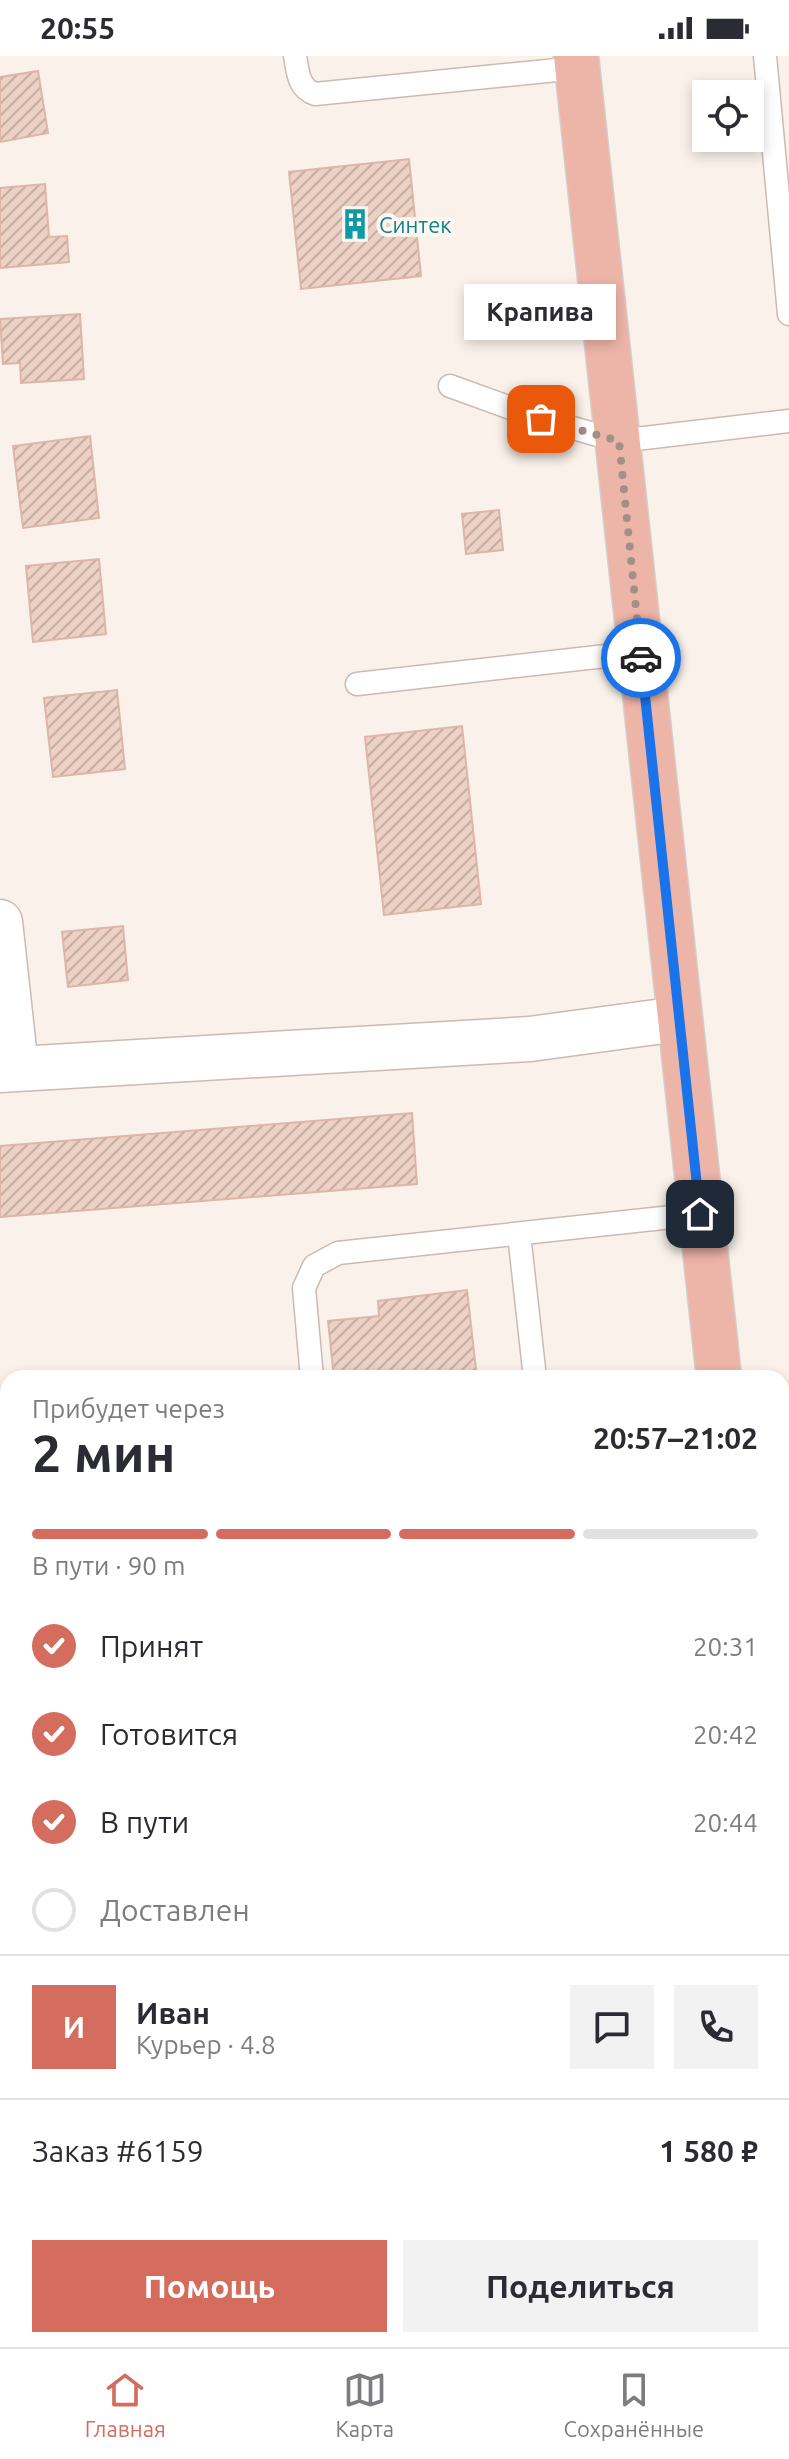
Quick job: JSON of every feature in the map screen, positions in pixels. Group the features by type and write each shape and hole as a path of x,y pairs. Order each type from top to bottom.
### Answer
{"highway":[{"path":"577,62 718,1370"}],"street":[{"path":"0,922 8,1069 530,1039 678,1019"}],"lane":[{"path":"295,56 300,82 307,91 315,94 577,62"},
{"path":"765,56 789,314"},
{"path":"450,386 541,419 619,441 789,421"},
{"path":"357,684 641,652"},
{"path":"311,1370 304,1288 314,1266 338,1253 700,1214"},
{"path":"519,1234 534,1370"}],"building":[{"path":"38,71 48,133 0,142 0,77"},
{"name":"Синтек","path":"409,159 421,276 301,289 289,172"},
{"path":"45,184 49,237 67,236 69,262 0,268 0,188"},
{"path":"80,314 84,379 21,383 20,363 3,364 0,319"},
{"path":"90,436 99,518 23,528 13,446"},
{"path":"499,510 503,550 466,554 462,514"},
{"path":"99,559 106,634 33,642 26,566"},
{"path":"117,690 125,769 53,777 44,698"},
{"path":"462,726 481,904 384,915 365,737"},
{"path":"123,926 128,980 68,987 62,932"},
{"path":"412,1113 417,1184 0,1217 0,1146"},
{"path":"467,1290 476,1370 333,1370 328,1321 379,1316 378,1301"}],"way so far":[{"path":"541,419 619,441 641,658"}],"place":[{"name":"Синтек","path":"355,224"},
{"name":"Крапива","path":"541,419"}],"route":[{"path":"641,658 700,1214"}]}
